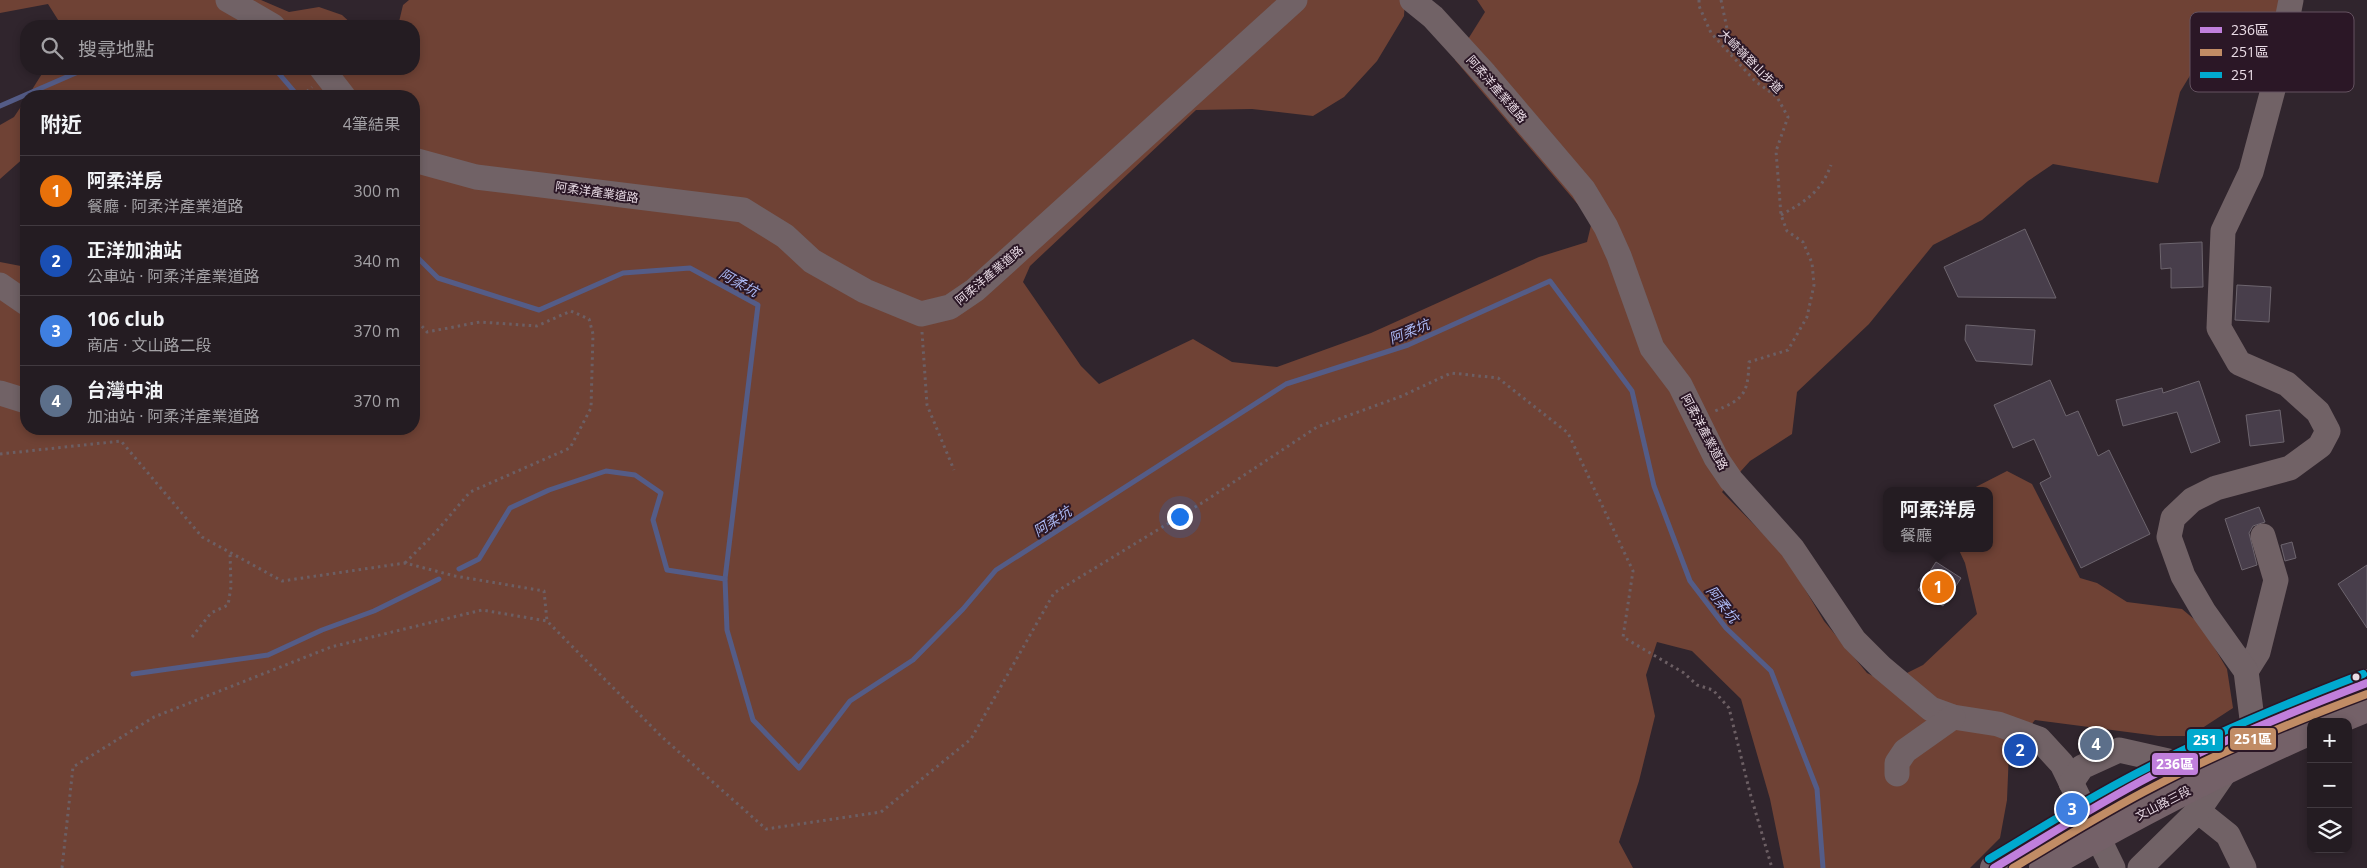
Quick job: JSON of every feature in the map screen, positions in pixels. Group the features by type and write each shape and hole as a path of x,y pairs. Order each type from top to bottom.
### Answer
{"main road":[{"name":"文山路三段","path":"2091,825 2227,770 2258,739 2367,682"},
{"path":"2343,718 2367,708"},
{"name":"文山路三段","path":"2091,825 2177,763 2258,739 2307,732"},
{"path":"1994,868 2091,825"},
{"path":"2043,868 2091,825"}],"street":[{"path":"228,0 263,20"},
{"name":"阿柔洋產業道路","path":"420,162 476,178 743,210 785,236 812,261 865,291 921,314 950,308 975,290 1295,0"},
{"name":"阿柔洋產業道路","path":"1412,0 1433,17 1479,67 1583,189 1606,227 1619,256 1652,348 1680,385 1698,418 1716,458 1731,480 1792,548 1854,640 1881,667 1931,709 1953,717 1998,724 2039,739 2062,764 2113,868"},
{"path":"327,75 338,90"},
{"path":"2258,739 2246,671 2204,612 2183,576 2169,537 2173,518 2192,500 2225,486 2290,468 2320,446 2328,431 2318,412 2287,384 2239,363 2219,328 2223,231 2251,172 2272,92"},
{"path":"0,285 20,299"},
{"path":"0,393 20,399"},
{"path":"2246,671 2258,652 2276,580 2263,536"},
{"path":"1897,774 1898,762 1905,751 1953,717"},
{"path":"2071,783 2082,767 2119,750 2177,763"},
{"path":"2140,868 2198,811 2227,770"},
{"path":"2198,811 2228,835 2244,868"}],"path":[{"name":"大崎嶺登山步道","path":"1698,418 1733,403 1748,386 1749,362 1788,350 1807,316 1814,285 1812,263 1803,242 1787,231 1781,215 1776,152 1788,117 1777,98 1755,81 1711,33 1699,6 1699,0"},
{"path":"1721,0 1733,57"},
{"path":"1781,215 1808,200 1826,180 1831,165"},
{"path":"405,563 435,533 470,492 570,448 591,408 594,334 589,319 571,311 537,326 480,322 427,332 420,324"},
{"path":"921,314 927,405 954,470"},
{"path":"62,868 73,767 154,717 331,646 482,610 547,621 662,737 766,829 881,812 971,739 1054,592 1205,501 1317,427 1402,396 1451,374 1498,378 1568,433 1633,571 1623,637 1684,673 1697,685 1713,690 1729,708 1750,793 1772,868"},
{"path":"0,454 121,441 202,537 282,581 405,563 455,576 544,591 547,621"},
{"path":"192,637 211,613 228,605 231,587 230,552"}],"shaded area":[{"path":"0,0 261,0 289,12 319,7 342,15 347,20 58,20 48,4 0,13"},
{"path":"409,0 1405,0 1404,16 1377,61 1344,97 1313,116 1252,109 1196,110 1030,266 1023,282 1081,366 1099,384 1193,339 1232,362 1277,367 1371,333 1539,257 1587,242 1592,221 1455,60 1485,12 1477,0 2279,0 2277,12 2190,12 2190,76 2180,92 2158,183 2053,164 2028,181 1982,220 1933,245 1869,324 1797,392 1792,434 1750,461 1722,492 1785,556 1824,621 1867,673 1887,683 1923,665 1977,614 1965,563 1960,552 1993,552 1993,487 1976,487 2007,471 2032,484 2080,578 2097,583 2127,602 2182,609 2201,625 2227,669 2233,708 2190,736 2158,736 2035,720 2009,751 2007,800 2000,838 1970,868 1784,868 1770,799 1741,699 1692,651 1657,642 1646,675 1655,716 1639,781 1619,842 1633,868 0,868 0,262 20,266 20,435 420,435 420,90 32,90 41,75 420,75 420,20 399,20 403,5"},
{"path":"20,108 20,161 0,179 0,125 14,117"}],"building":[{"path":"2025,229 2056,298 1958,297 1944,267"},
{"path":"2202,242 2203,287 2171,288 2171,268 2161,269 2160,244"},
{"path":"2237,285 2271,287 2269,322 2235,320"},
{"path":"1966,325 2035,330 2032,365 1976,361 1965,340"},
{"path":"2050,380 2066,416 2078,411 2098,456 2109,450 2150,534 2081,568 2040,483 2051,477 2034,439 2013,448 1994,405"},
{"path":"2199,381 2220,442 2191,453 2177,412 2123,426 2116,400 2162,388 2163,393"},
{"path":"2280,410 2284,442 2250,446 2246,415"},
{"path":"2259,507 2265,522 2253,526 2249,533 2257,565 2242,570 2225,519"},
{"path":"2292,542 2296,558 2285,561 2281,545"},
{"path":"1936,562 1961,578 1943,606 1918,590"},
{"path":"2367,565 2367,628 2338,584"}],"waterway":[{"name":"阿柔坑","path":"37,90 71,75"},
{"name":"阿柔坑","path":"280,75 293,90"},
{"name":"阿柔坑","path":"0,106 20,97"},
{"name":"阿柔坑","path":"420,260 438,278 539,310 623,273 690,268 758,305 725,579 727,630 753,720 799,768 850,701 913,660 963,609 996,570 1286,384 1408,345 1550,281 1632,391 1654,486 1690,581 1726,628 1771,671 1817,789 1823,868"},
{"path":"459,569 479,559 510,508 549,490 606,471 635,475 661,493 653,520 667,570 725,579"},
{"path":"133,674 268,655 322,630 374,611 439,579"}],"transit line":[{"name":"251","path":"1989,859 2107,789 2173,755 2254,718 2363,674"},
{"name":"236區","path":"1994,868 2091,809 2151,776 2258,727 2367,683"},
{"name":"251區","path":"2013,868 2119,805 2207,760 2367,694"}],"place":[{"name":"阿柔洋房","path":"1938,587"},
{"name":"台灣中油","path":"2096,744"},
{"name":"正洋加油站","path":"2020,750"},
{"name":"106 club","path":"2072,809"}]}
